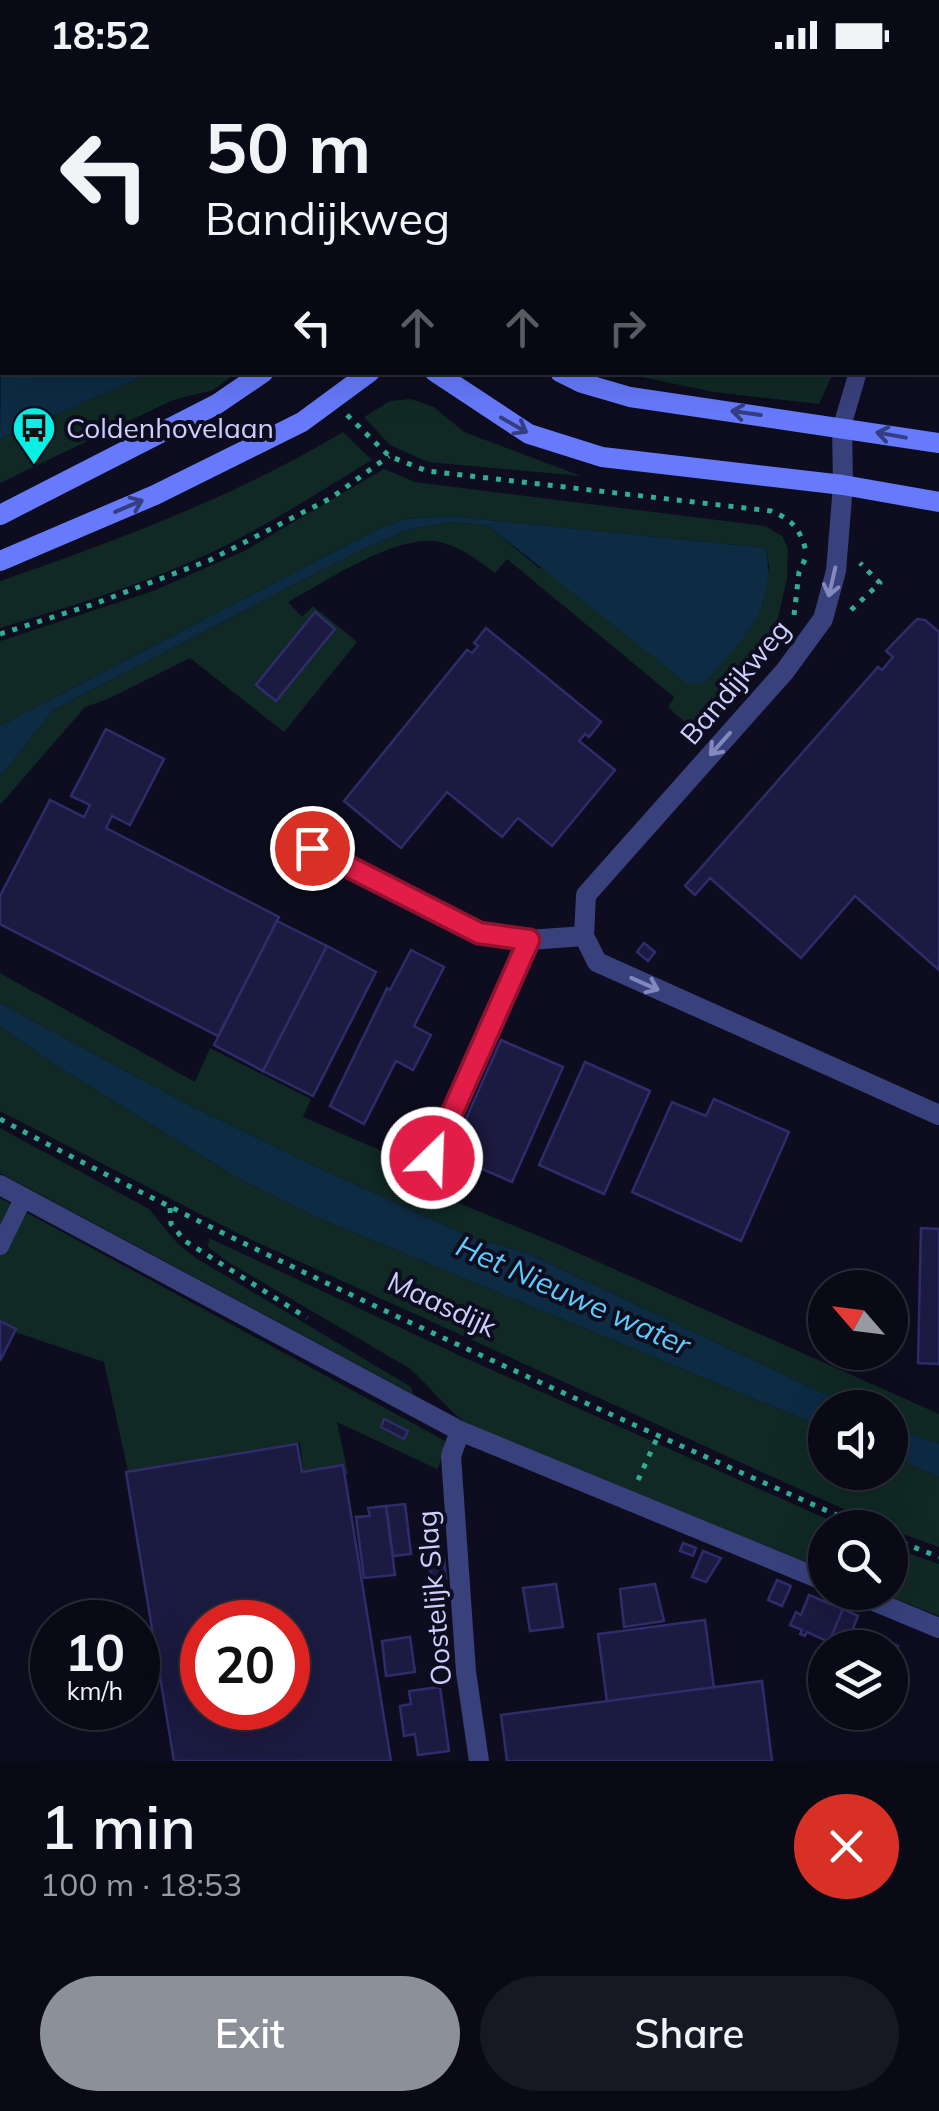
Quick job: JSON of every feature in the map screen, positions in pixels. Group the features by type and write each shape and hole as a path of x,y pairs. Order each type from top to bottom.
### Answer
{"main road":[{"path":"0,516 217,404 260,375"},
{"path":"0,562 156,495 302,422 366,375"},
{"path":"440,375 529,434 602,457 843,485 939,502"},
{"path":"566,375 630,397 842,426 939,444"}],"street":[{"name":"Bandijkweg","path":"584,936 586,895 785,671 823,619 836,571 843,485 842,426"},
{"path":"312,848 479,933 529,940 584,936 596,962 939,1115"},
{"path":"0,1185 460,1431 808,1575"},
{"name":"Oostelijk Slag","path":"460,1431 451,1456 466,1672 478,1761"},
{"path":"896,1610 939,1628"}],"lane":[{"path":"842,426 857,375"},
{"path":"432,1158 529,940"},
{"path":"0,1246 24,1198"}],"path":[{"path":"0,634 210,560 331,498 389,456 427,471 770,511 786,517 801,531 807,555"},
{"name":"Maasdijk","path":"0,1118 170,1208 825,1510"},
{"path":"628,1501 658,1436"},
{"path":"908,1545 939,1557"}],"green space":[{"path":"146,375 233,375 213,390 173,400 0,483 0,439"},
{"path":"632,375 832,375 819,404 714,392"},
{"path":"411,399 434,407 464,432 581,476 428,462 390,445 364,417 390,401"},
{"path":"343,432 372,460 283,514 167,572 0,628 0,581 218,497"},
{"path":"384,469 415,482 765,526 782,536 788,548 787,579 771,647 696,732 668,707 674,697 507,559 495,573 463,551 440,542 404,544 362,561 288,602 302,617 313,606 357,642 284,732 190,658 85,707 0,805 0,777 53,710 355,553 407,530 449,522 487,525 539,568 763,604 769,566 766,548 449,516 405,519 376,530 0,726 0,641 153,591 244,551"},
{"path":"0,973 195,1082 210,1048 311,1099 303,1117 442,1177 437,1194 808,1356 808,1370 840,1370 885,1390 816,1390 527,1253 470,1237 295,1157 183,1102 0,1003"},
{"path":"0,1026 241,1180 319,1218 808,1421 808,1490 908,1490 908,1464 939,1477 939,1547 908,1536 908,1510 846,1510 241,1235 0,1111"},
{"path":"0,1128 149,1209 178,1244 196,1258 411,1387 413,1394 0,1173"},
{"path":"0,1198 449,1443 437,1469 337,1422 348,1474 304,1479 300,1443 128,1471 104,1362 0,1327"},
{"path":"209,1238 463,1357 808,1511 808,1563 466,1423 409,1368 208,1247"},
{"path":"908,1400 939,1414 939,1444 908,1433"},
{"path":"908,1553 939,1564 939,1616 908,1604"}],"water":[{"path":"1,375 146,375 0,439"},
{"path":"449,516 766,548 766,590 753,623 731,653 704,684 688,684 487,525 449,522 407,530 355,553 53,710 0,777 0,726 376,530 405,519"},
{"name":"Het Nieuwe water","path":"0,1003 183,1102 295,1157 470,1237 527,1253 816,1390 808,1390 808,1421 319,1218 241,1180 0,1026"},
{"path":"908,1433 939,1444 939,1477 908,1464"}],"building":[{"path":"315,612 335,629 276,701 256,685"},
{"path":"917,619 925,620 939,632 939,970 855,896 801,958 710,878 695,895 685,886 878,667 882,670 893,657 886,651"},
{"path":"486,628 601,722 589,737 585,734 579,741 615,770 552,846 518,818 502,837 447,792 401,848 344,801 467,650 472,653 478,646 474,643"},
{"path":"106,729 164,759 130,825 112,816 106,828 279,917 218,1036 0,924 0,896 50,800 84,817 90,805 71,796"},
{"path":"277,921 327,946 263,1071 214,1045"},
{"path":"644,943 655,952 648,961 637,952"},
{"path":"327,946 376,972 313,1096 263,1071"},
{"path":"411,950 444,967 414,1026 431,1035 413,1070 396,1061 364,1124 330,1106 387,988 390,990"},
{"path":"501,1040 563,1067 512,1182 450,1155"},
{"path":"585,1062 650,1091 604,1194 539,1165"},
{"path":"714,1099 789,1132 741,1241 632,1192 672,1102 706,1116"},
{"path":"921,1228 939,1229 939,1364 918,1363"},
{"path":"0,1321 16,1329 0,1361"},
{"path":"384,1419 408,1431 404,1439 381,1427"},
{"path":"297,1444 302,1472 343,1465 391,1761 174,1761 160,1677 160,1600 147,1600 126,1472"},
{"path":"405,1504 411,1554 393,1556 386,1506"},
{"path":"386,1506 395,1575 364,1578 356,1517 370,1516 368,1508"},
{"path":"683,1543 696,1548 693,1556 680,1551"},
{"path":"703,1551 721,1558 706,1582 692,1577"},
{"path":"444,1560 446,1578 431,1579 429,1562"},
{"path":"777,1580 791,1586 782,1606 768,1600"},
{"path":"556,1584 563,1627 530,1631 523,1588"},
{"path":"655,1584 664,1621 624,1627 620,1589"},
{"path":"808,1598 808,1610 843,1610 834,1630 808,1630 805,1636 800,1634 802,1630 790,1625 796,1612 801,1615"},
{"path":"843,1610 858,1616 852,1630 834,1630"},
{"path":"705,1620 714,1688 607,1702 598,1634"},
{"path":"410,1637 415,1672 386,1676 382,1641"},
{"path":"762,1681 772,1761 507,1761 501,1715"},
{"path":"440,1687 449,1751 418,1755 415,1734 404,1736 400,1706 411,1704 409,1691"}],"place":[{"name":"Coldenhovelaan","path":"34,466"}],"route":[{"path":"312,848 479,933 529,940 432,1158"}]}
